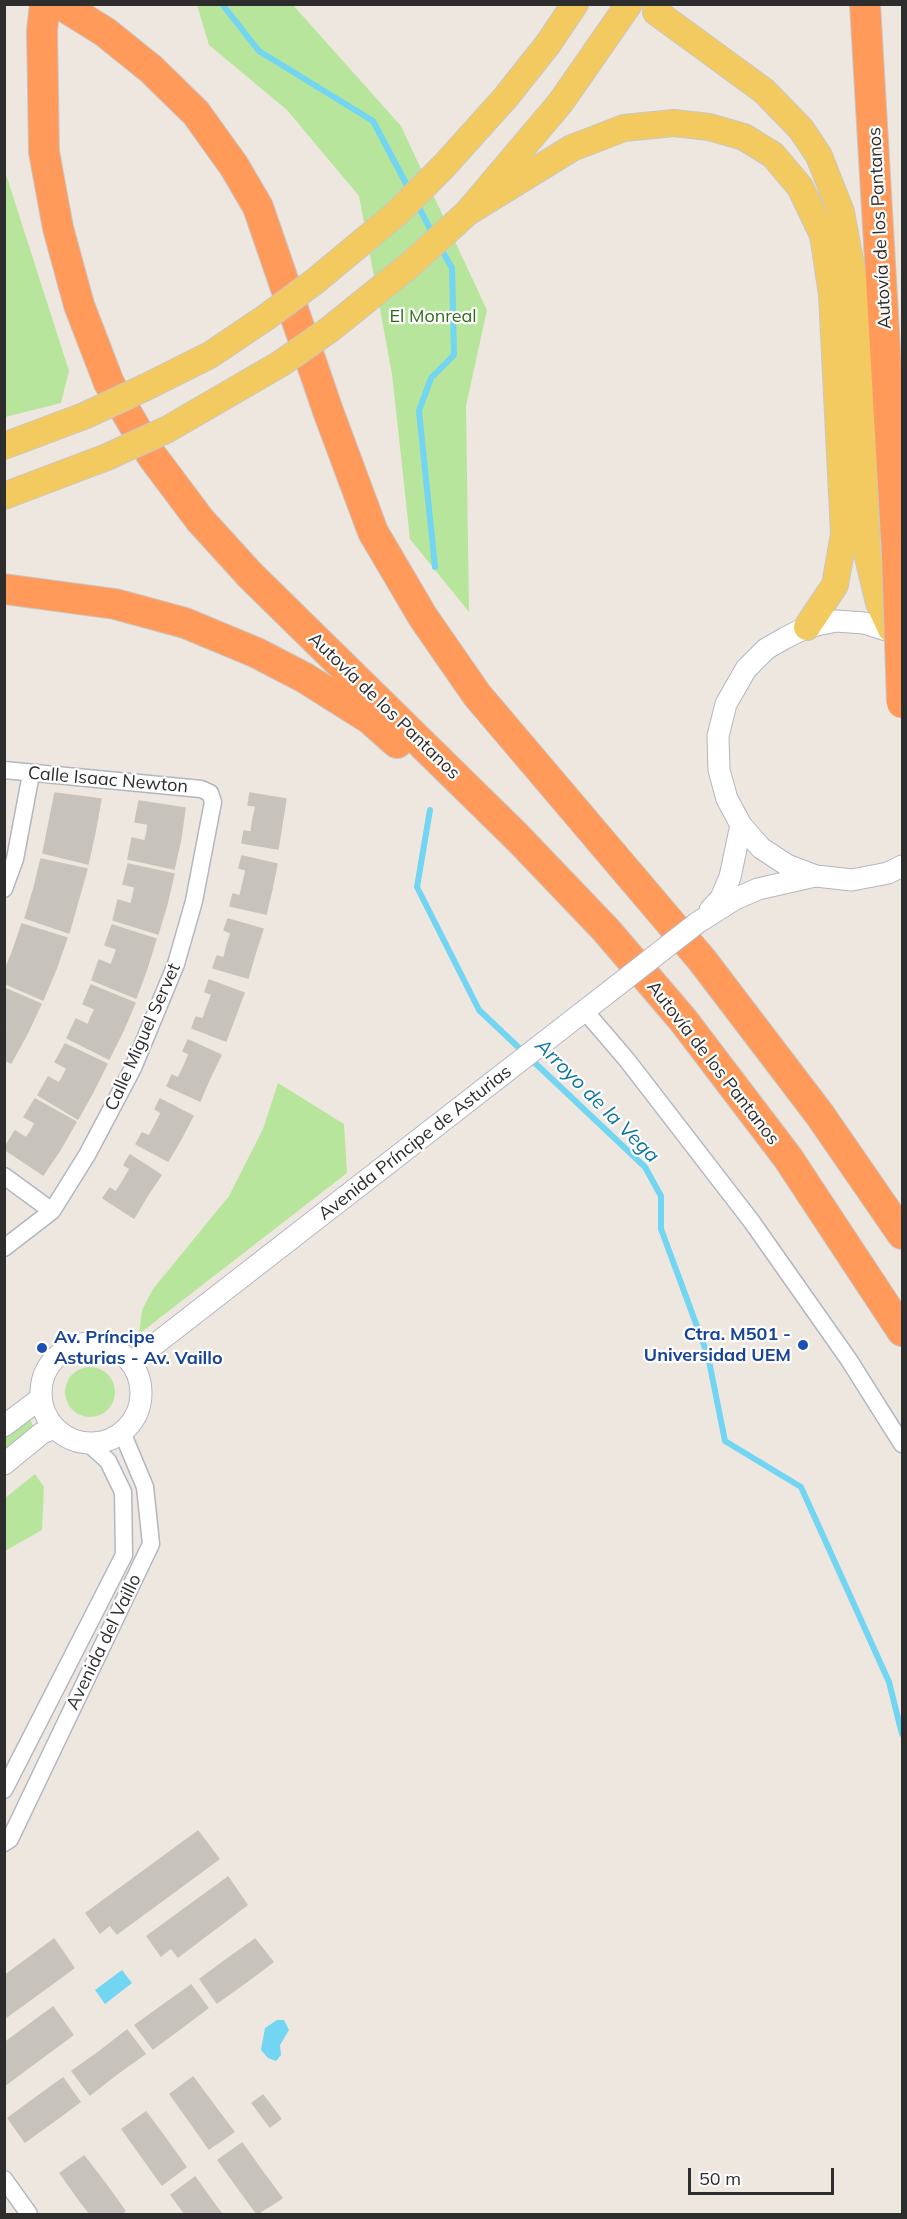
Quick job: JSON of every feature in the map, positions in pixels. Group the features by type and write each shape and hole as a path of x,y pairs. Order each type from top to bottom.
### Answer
{"highway":[{"name":"Autovía de los Pantanos","path":"866,4 897,554 903,703"},
{"name":"Autovía de los Pantanos","path":"57,6 42,30 44,152 58,228 79,305 109,383 152,456 200,520 250,574 417,736 606,930 683,1020 788,1158 903,1331"},
{"path":"57,6 105,33 151,69 195,113 234,166 258,207 327,411 373,532 423,617 477,695 702,960 820,1115 903,1234"},
{"path":"4,589 115,604 184,623 257,653 305,678 370,719 519,860 571,905 606,930"}],"main road":[{"path":"4,446 84,416 210,355 314,282 396,214 444,166 506,97 548,44 574,4"},
{"path":"4,496 107,457 168,429 280,364 329,330 411,264 468,212 561,102 629,4"},
{"path":"656,12 764,91 801,129 819,156 841,212 856,292 867,553 879,603 897,632"},
{"path":"468,212 572,148 624,128 674,123 710,127 744,137 772,156 800,188 823,235 832,295 844,534 835,585 807,627"}],"street":[{"path":"897,632 864,623 836,621 807,627 766,649 746,669 726,704 718,736 719,770 726,798 741,825 770,854 787,865 816,876 852,880 888,873 903,866"},
{"name":"Calle Isaac Newton","path":"4,770 201,789 210,793"},
{"path":"4,890 15,859 31,774"},
{"name":"Calle Miguel Servet","path":"4,1248 51,1211 107,1118 159,1010 176,964 194,901 213,802 210,793"},
{"name":"Avenida Príncipe de Asturias","path":"697,923 721,898 730,877 741,825"},
{"name":"Avenida Príncipe de Asturias","path":"131,1363 697,923 735,899 758,889 816,876"},
{"path":"585,1011 627,1060 752,1222 849,1360 903,1444"},
{"path":"4,1176 51,1211"},
{"path":"89,1343 105,1344 119,1351 131,1363 138,1376 139,1407 122,1432 101,1442 88,1443 75,1440 55,1428 45,1413 41,1398 42,1382 48,1367 59,1354 73,1346 89,1343"},
{"path":"10,1422 41,1398"},
{"path":"4,1464 42,1433 55,1428"},
{"name":"Avenida del Vaillo","path":"4,1843 10,1839 151,1544 145,1487 122,1432"},
{"name":"Avenida del Vaillo","path":"4,1790 123,1555 123,1492 108,1461 88,1443"},
{"path":"4,2179 29,2214"}],"green space":[{"name":"El Monreal","path":"197,5 293,5 401,126 487,310 466,406 469,612 410,539 392,374 359,196 287,110 209,45"},
{"path":"4,168 69,371 61,403 5,417"},
{"path":"278,1083 344,1124 347,1173 139,1334 142,1310 153,1289 229,1196 263,1129"},
{"path":"85,1367 95,1367 108,1374 115,1387 115,1397 108,1410 95,1417 85,1417 76,1413 69,1406 65,1397 65,1387 69,1378 76,1371"},
{"path":"29,1418 35,1429 5,1453 5,1437"},
{"path":"35,1474 44,1487 42,1530 5,1551 5,1498"}],"water":[{"path":"122,1970 132,1983 105,2004 95,1990"},
{"path":"277,2020 284,2020 289,2030 280,2045 281,2055 276,2061 268,2058 261,2050 265,2028"}],"building":[{"path":"55,793 101,799 95,832 49,823"},
{"path":"250,793 286,799 282,824 253,819 256,806 248,805"},
{"path":"139,801 185,808 181,838 147,832 148,824 135,822"},
{"path":"253,819 282,824 278,849 242,843 244,831 251,832"},
{"path":"49,823 95,832 88,864 43,853"},
{"path":"147,832 181,838 174,869 128,859 132,838 145,841"},
{"path":"242,856 277,864 272,889 243,883 246,870 239,868"},
{"path":"41,859 87,869 78,901 34,888"},
{"path":"128,864 174,874 167,904 133,896 135,887 123,884"},
{"path":"243,883 272,889 266,914 230,906 233,894 240,896"},
{"path":"34,888 78,901 69,933 25,918"},
{"path":"133,896 167,904 158,934 113,920 118,900 131,904"},
{"path":"228,919 263,929 255,954 227,945 231,933 224,930"},
{"path":"22,924 67,938 56,969 12,953"},
{"path":"112,925 156,939 147,968 114,957 117,949 105,945"},
{"path":"227,945 255,954 248,978 213,968 217,956 224,958"},
{"path":"12,953 56,969 43,1000 4,983 4,972"},
{"path":"114,957 147,968 136,998 92,980 99,960 111,965"},
{"path":"209,980 244,993 235,1017 207,1007 212,994 205,992"},
{"path":"91,985 135,1003 123,1031 91,1017 95,1009 83,1004"},
{"path":"4,988 41,1004 27,1034 4,1023"},
{"path":"207,1007 235,1017 226,1041 192,1028 196,1017 203,1019"},
{"path":"91,1017 123,1031 109,1059 67,1038 76,1019 88,1025"},
{"path":"4,1023 27,1034 11,1063 4,1060"},
{"path":"188,1040 221,1055 210,1078 184,1066 189,1054 183,1051"},
{"path":"65,1044 107,1064 93,1092 63,1076 67,1068 55,1062"},
{"path":"184,1066 210,1078 200,1101 167,1086 172,1075 178,1078"},
{"path":"63,1076 93,1092 78,1119 38,1095 48,1077 59,1083"},
{"path":"35,1099 76,1122 60,1150 31,1131 35,1123 24,1117"},
{"path":"160,1099 193,1116 181,1139 155,1125 161,1113 155,1109"},
{"path":"155,1125 181,1139 168,1161 136,1144 142,1133 149,1136"},
{"path":"15,1131 26,1138 31,1131 60,1150 43,1175 4,1149"},
{"path":"130,1155 161,1175 147,1196 123,1181 130,1169 124,1165"},
{"path":"123,1181 147,1196 134,1218 103,1198 110,1188 116,1192"},
{"path":"198,1831 219,1859 117,1934 110,1925 100,1933 86,1913"},
{"path":"228,1877 247,1905 178,1957 171,1948 161,1956 147,1936"},
{"path":"54,1939 74,1968 4,2019 4,1976"},
{"path":"255,1939 273,1962 245,1983 227,1959"},
{"path":"227,1959 245,1983 217,2003 200,1979"},
{"path":"191,1985 208,2008 180,2029 163,2005"},
{"path":"163,2005 180,2029 153,2049 135,2025"},
{"path":"53,2007 73,2035 4,2086 4,2043"},
{"path":"127,2030 145,2054 117,2074 100,2051"},
{"path":"100,2051 117,2074 90,2095 72,2071"},
{"path":"193,2077 213,2104 190,2122 170,2094"},
{"path":"63,2078 80,2102 53,2122 35,2098"},
{"path":"263,2095 281,2119 270,2127 252,2103"},
{"path":"35,2098 53,2122 25,2142 8,2118"},
{"path":"213,2104 234,2132 209,2149 190,2122"},
{"path":"146,2112 166,2139 142,2157 122,2129"},
{"path":"166,2139 186,2167 162,2185 142,2157"},
{"path":"242,2143 262,2171 238,2188 218,2160"},
{"path":"84,2156 105,2183 80,2201 60,2173"},
{"path":"262,2171 282,2198 257,2214 238,2188"},
{"path":"195,2177 215,2205 202,2214 185,2214 171,2195"},
{"path":"105,2183 125,2211 120,2214 90,2214 80,2201"},
{"path":"215,2205 222,2214 202,2214"}],"waterway":[{"path":"222,4 259,51 373,121 410,191"},
{"path":"416,202 434,236"},
{"path":"435,567 419,411 431,378 454,355 452,268 440,247"},
{"name":"Arroyo de la Vega","path":"430,810 417,887 479,1010 645,1167 661,1196 661,1229 708,1356 725,1441 801,1487 889,1682 902,1734"}],"place":[{"name":"Ctra. M501 - Universidad UEM","path":"803,1345"},
{"name":"Av. Príncipe Asturias - Av. Vaillo","path":"42,1348"}]}
